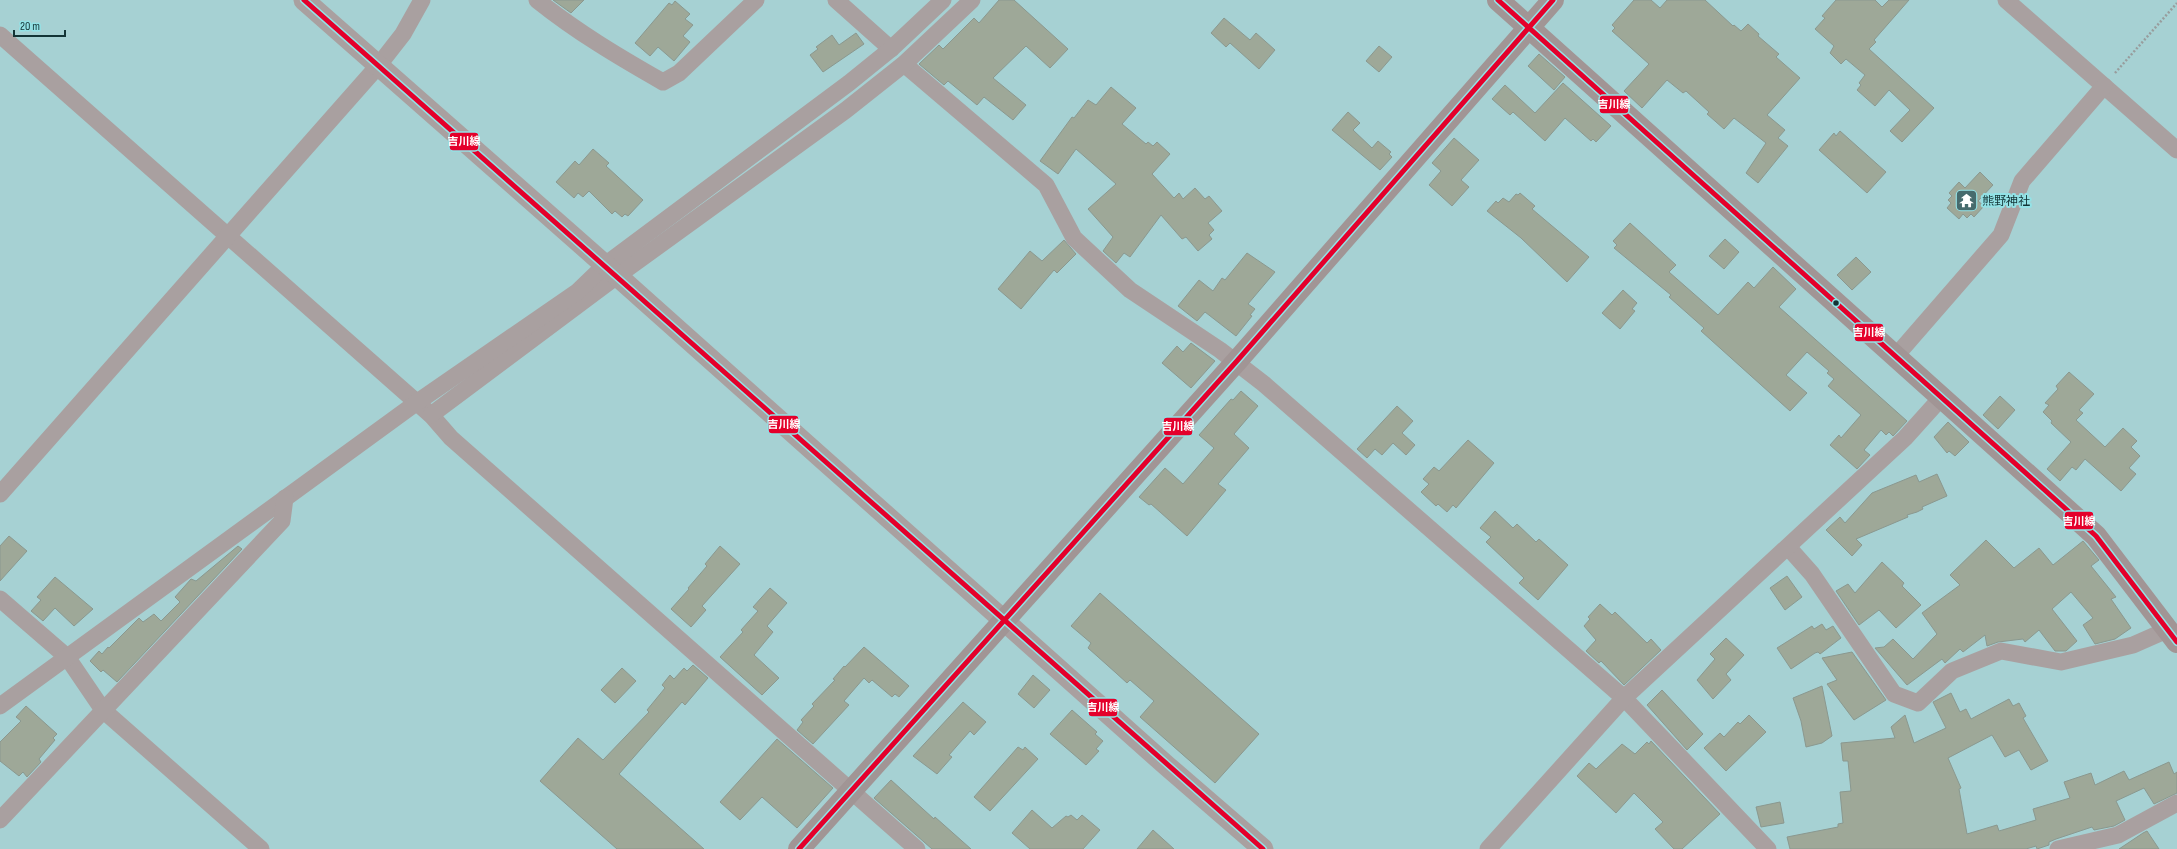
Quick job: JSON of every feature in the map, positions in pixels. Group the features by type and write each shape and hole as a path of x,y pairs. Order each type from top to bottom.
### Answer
{"main road":[{"path":"1498,0 2096,536 2172,636"},
{"path":"799,849 853,791 1236,362 1553,0"}],"street":[{"path":"304,0 611,270 1263,849"},
{"path":"0,494 378,66 403,34 422,0"},
{"path":"537,0 574,29 613,54 663,82 679,73 756,0"},
{"path":"836,0 891,49"},
{"path":"431,415 611,270 891,49 943,0"},
{"path":"0,706 416,403 846,110 904,64 972,0"},
{"path":"2006,0 2177,150"},
{"path":"0,35 431,415 451,438 917,849"},
{"path":"904,64 1046,185 1074,238 1130,290 1236,362 1264,384 1624,698 1768,849"},
{"path":"1896,357 2001,234 2022,181 2104,86"},
{"path":"1488,849 1624,698 1905,438 1941,398"},
{"path":"0,820 282,521 285,498"},
{"path":"1788,547 1812,574 1894,694 1918,703 1952,671 2001,651 2061,662 2172,636"},
{"path":"0,599 67,657 103,710 261,849"},
{"path":"2058,849 2118,835 2177,802"}],"path":[{"path":"2104,86 2177,3"}],"building":[{"path":"553,0 584,0 571,13"},
{"path":"999,0 1014,0 1068,49 1050,68 1026,46 993,78 1026,105 1013,120 984,97 977,105 948,81 944,85 919,64 939,45 943,49 974,18 979,23"},
{"path":"1634,0 1651,0 1660,8 1667,0 1705,0 1733,26 1734,25 1741,31 1748,24 1759,34 1758,36 1779,54 1776,57 1800,78 1767,115 1785,130 1778,138 1788,146 1758,183 1746,173 1766,143 1734,118 1724,129 1707,114 1709,112 1686,91 1683,93 1667,80 1642,108 1624,91 1649,64 1612,31 1615,28 1612,25"},
{"path":"1836,0 1875,0 1882,7 1889,0 1909,0 1874,40 1876,42 1869,49 1934,108 1902,142 1890,131 1910,110 1889,90 1875,106 1857,90 1861,85 1859,83 1865,75 1846,59 1841,64 1830,53 1834,46 1815,29 1825,18 1822,16"},
{"path":"675,1 690,14 685,19 693,25 683,36 690,42 674,61 658,47 650,56 635,43 669,3 672,5"},
{"path":"1224,18 1250,40 1256,33 1275,50 1259,69 1230,43 1226,47 1211,33"},
{"path":"856,33 864,44 823,72 810,55 818,49 816,47 832,35 839,45"},
{"path":"1379,46 1392,57 1379,72 1366,61"},
{"path":"1539,54 1565,77 1554,90 1528,66"},
{"path":"1563,83 1611,126 1596,142 1593,139 1591,141 1565,118 1545,141 1513,112 1510,115 1492,99 1505,85 1535,113"},
{"path":"1111,87 1136,108 1122,124 1146,144 1148,142 1153,146 1157,142 1170,154 1152,174 1174,198 1179,193 1183,199 1195,188 1205,199 1209,196 1222,211 1208,223 1214,230 1209,235 1212,239 1198,251 1186,237 1182,239 1161,215 1130,257 1124,253 1116,263 1103,251 1113,237 1088,209 1116,184 1076,149 1058,174 1040,161 1072,117 1074,118 1088,100 1096,105"},
{"path":"1348,112 1360,123 1353,130 1372,148 1378,141 1391,152 1389,154 1392,157 1380,170 1332,130"},
{"path":"1840,131 1886,172 1867,193 1819,150 1834,133 1836,136"},
{"path":"1454,138 1479,160 1461,180 1469,187 1452,206 1429,185 1441,171 1432,163"},
{"path":"593,149 609,163 606,166 643,200 628,216 625,214 622,217 615,211 612,214 589,191 583,197 578,193 574,198 556,182 575,161 579,165"},
{"path":"1980,172 1993,185 1978,201 1984,206 1974,217 1971,214 1967,218 1963,214 1959,219 1947,208 1951,203 1948,200 1952,196 1949,193 1959,182 1965,188"},
{"path":"1520,193 1535,206 1532,209 1589,257 1567,282 1521,238 1487,211 1496,201 1498,203 1503,198 1509,202 1516,194 1518,195"},
{"path":"1630,223 1676,265 1669,272 1718,315 1748,282 1754,288 1773,267 1796,289 1779,307 1907,421 1893,436 1889,432 1886,435 1881,430 1864,450 1870,455 1857,469 1830,445 1839,435 1841,438 1861,415 1828,386 1834,379 1827,373 1829,371 1807,352 1786,375 1807,393 1790,411 1701,331 1704,328 1669,297 1671,295 1614,248 1617,245 1613,241"},
{"path":"1725,239 1739,252 1724,269 1709,256"},
{"path":"1064,240 1076,254 1057,273 1054,270 1021,309 998,289 1030,251 1042,261"},
{"path":"1247,253 1275,272 1248,304 1255,309 1250,315 1252,316 1236,336 1205,312 1197,321 1178,306 1199,280 1213,291 1222,278 1225,280"},
{"path":"1856,257 1871,272 1852,290 1837,275"},
{"path":"1623,290 1637,303 1632,309 1635,311 1620,329 1602,313"},
{"path":"1191,343 1215,361 1191,388 1162,363 1177,346 1183,352"},
{"path":"2069,372 2094,394 2079,410 2083,413 2076,420 2105,447 2123,428 2137,441 2131,447 2140,456 2129,468 2136,474 2121,491 2085,459 2076,470 2072,467 2060,481 2047,469 2071,442 2051,423 2052,421 2043,412 2049,405 2045,403 2058,389 2056,386"},
{"path":"1241,391 1258,406 1234,434 1249,448 1218,484 1226,490 1187,536 1151,504 1149,505 1139,497 1165,468 1183,484 1214,448 1199,435 1231,399 1233,400"},
{"path":"2000,396 2015,410 1998,429 1983,415"},
{"path":"1397,406 1413,421 1402,433 1415,445 1406,455 1393,443 1382,455 1375,449 1367,458 1357,449"},
{"path":"1948,422 1969,442 1955,456 1949,451 1947,453 1934,437"},
{"path":"1468,440 1494,463 1456,508 1453,505 1447,512 1438,504 1436,506 1421,492 1429,484 1423,479 1434,467 1439,471"},
{"path":"1937,474 1947,496 1922,507 1923,509 1917,512 1907,515 1908,517 1856,539 1862,545 1852,556 1826,530 1840,517 1845,523 1872,493 1916,475 1919,482"},
{"path":"1495,511 1513,528 1517,524 1536,542 1539,539 1568,565 1538,600 1519,583 1524,578 1486,542 1491,537 1480,528"},
{"path":"9,536 27,551 0,581 0,546"},
{"path":"1986,540 2014,568 2039,548 2053,565 2083,541 2099,560 2091,566 2116,597 2111,599 2131,628 2115,639 2095,644 2083,625 2093,618 2071,592 2052,609 2077,641 2066,651 2055,651 2039,630 2025,642 2023,639 1998,642 1987,646 1985,635 1963,652 1960,649 1945,663 1942,659 1907,685 1875,648 1884,647 1893,639 1913,659 1937,634 1922,613 1960,585 1950,575"},
{"path":"238,546 242,549 117,682 103,670 101,672 90,661 99,651 102,654 108,647 109,648 139,618 143,622 154,614 161,621 180,602 175,597 191,579 196,581"},
{"path":"720,546 740,564 702,606 706,610 691,627 671,609 707,566 705,564"},
{"path":"1882,562 1904,583 1902,586 1921,605 1896,628 1879,610 1859,625 1836,591 1848,584 1855,593"},
{"path":"1787,576 1802,597 1785,610 1770,588"},
{"path":"55,577 93,609 74,626 55,608 43,621 31,611 41,600 37,597"},
{"path":"770,588 787,603 767,626 773,632 754,655 779,678 762,695 720,657 743,632 741,630 758,611 753,607"},
{"path":"1100,593 1259,734 1215,783 1140,717 1154,701 1130,680 1127,683 1088,648 1091,643 1071,626"},
{"path":"1600,604 1612,615 1615,612 1647,643 1651,639 1661,650 1624,685 1601,661 1599,663 1586,651 1596,640 1584,626 1590,619 1588,617"},
{"path":"1822,624 1826,630 1833,626 1841,638 1820,654 1818,652 1815,653 1791,669 1777,648 1812,626 1814,629"},
{"path":"1726,638 1744,655 1726,674 1731,680 1713,699 1697,680 1715,659 1710,654"},
{"path":"864,647 909,686 899,697 895,694 892,697 872,680 869,683 864,678 844,701 849,705 813,744 797,730 803,722 801,720 814,706 812,704 835,680 833,679 844,666 845,667"},
{"path":"1852,652 1886,700 1854,720 1827,684 1837,680 1822,658"},
{"path":"693,665 708,678 685,705 682,702 619,774 704,849 617,849 540,781 578,738 603,760 649,712 647,710 665,688 662,685 670,675 674,679 684,668 687,671"},
{"path":"622,668 636,681 615,703 601,690"},
{"path":"1033,675 1050,690 1034,708 1018,694"},
{"path":"1822,686 1832,736 1822,743 1806,747 1801,721 1793,698"},
{"path":"1662,690 1703,734 1687,750 1647,705"},
{"path":"1951,693 1960,712 1966,709 1971,719 2009,699 2013,706 2019,703 2026,716 2023,718 2048,761 2031,770 2019,750 2005,757 1992,735 1948,758 1961,788 1959,789 1967,834 1997,825 1999,831 2036,820 2033,809 2070,798 2064,782 2091,773 2095,785 2124,771 2129,780 2169,762 2174,774 2177,772 2177,793 2154,804 2144,788 2116,801 2125,820 2114,826 2094,830 2092,827 2056,839 2049,842 2049,845 2037,849 2036,846 2026,849 1790,849 1787,837 1838,827 1838,824 1843,823 1840,792 1851,791 1848,761 1843,761 1841,743 1895,738 1891,727 1905,715 1914,743 1946,728 1933,702"},
{"path":"963,702 986,722 974,735 970,731 949,755 952,757 937,774 913,756"},
{"path":"26,706 57,734 53,738 55,740 39,759 41,762 27,777 23,772 19,776 0,761 0,742 21,721 16,717"},
{"path":"1072,710 1097,732 1095,734 1103,741 1096,749 1099,751 1086,765 1050,734"},
{"path":"1749,715 1766,732 1726,771 1704,748 1720,733 1724,737 1738,722 1740,724"},
{"path":"777,739 833,788 797,828 762,797 740,820 720,802"},
{"path":"1651,741 1720,814 1682,849 1674,849 1655,829 1663,822 1634,793 1616,813 1577,776 1589,763 1596,769 1622,744 1635,754 1647,742 1649,744"},
{"path":"1018,747 1023,750 1025,747 1038,759 990,811 974,797"},
{"path":"891,780 934,819 935,817 971,849 932,849 874,798"},
{"path":"1780,802 1784,823 1761,827 1756,807"},
{"path":"1032,810 1052,828 1066,816 1068,817 1071,815 1077,820 1082,815 1100,830 1083,849 1030,849 1012,833"},
{"path":"1153,830 1174,849 1137,849"},
{"path":"2147,831 2159,849 2119,849 2143,833"}],"transit line":[{"name":"吉川線","path":"304,0 1263,849"},
{"name":"吉川線","path":"1498,0 2096,536 2177,642"},
{"name":"吉川線","path":"799,849 1236,362 1553,0"}],"place":[{"name":"熊野神社","path":"1966,201"}]}
